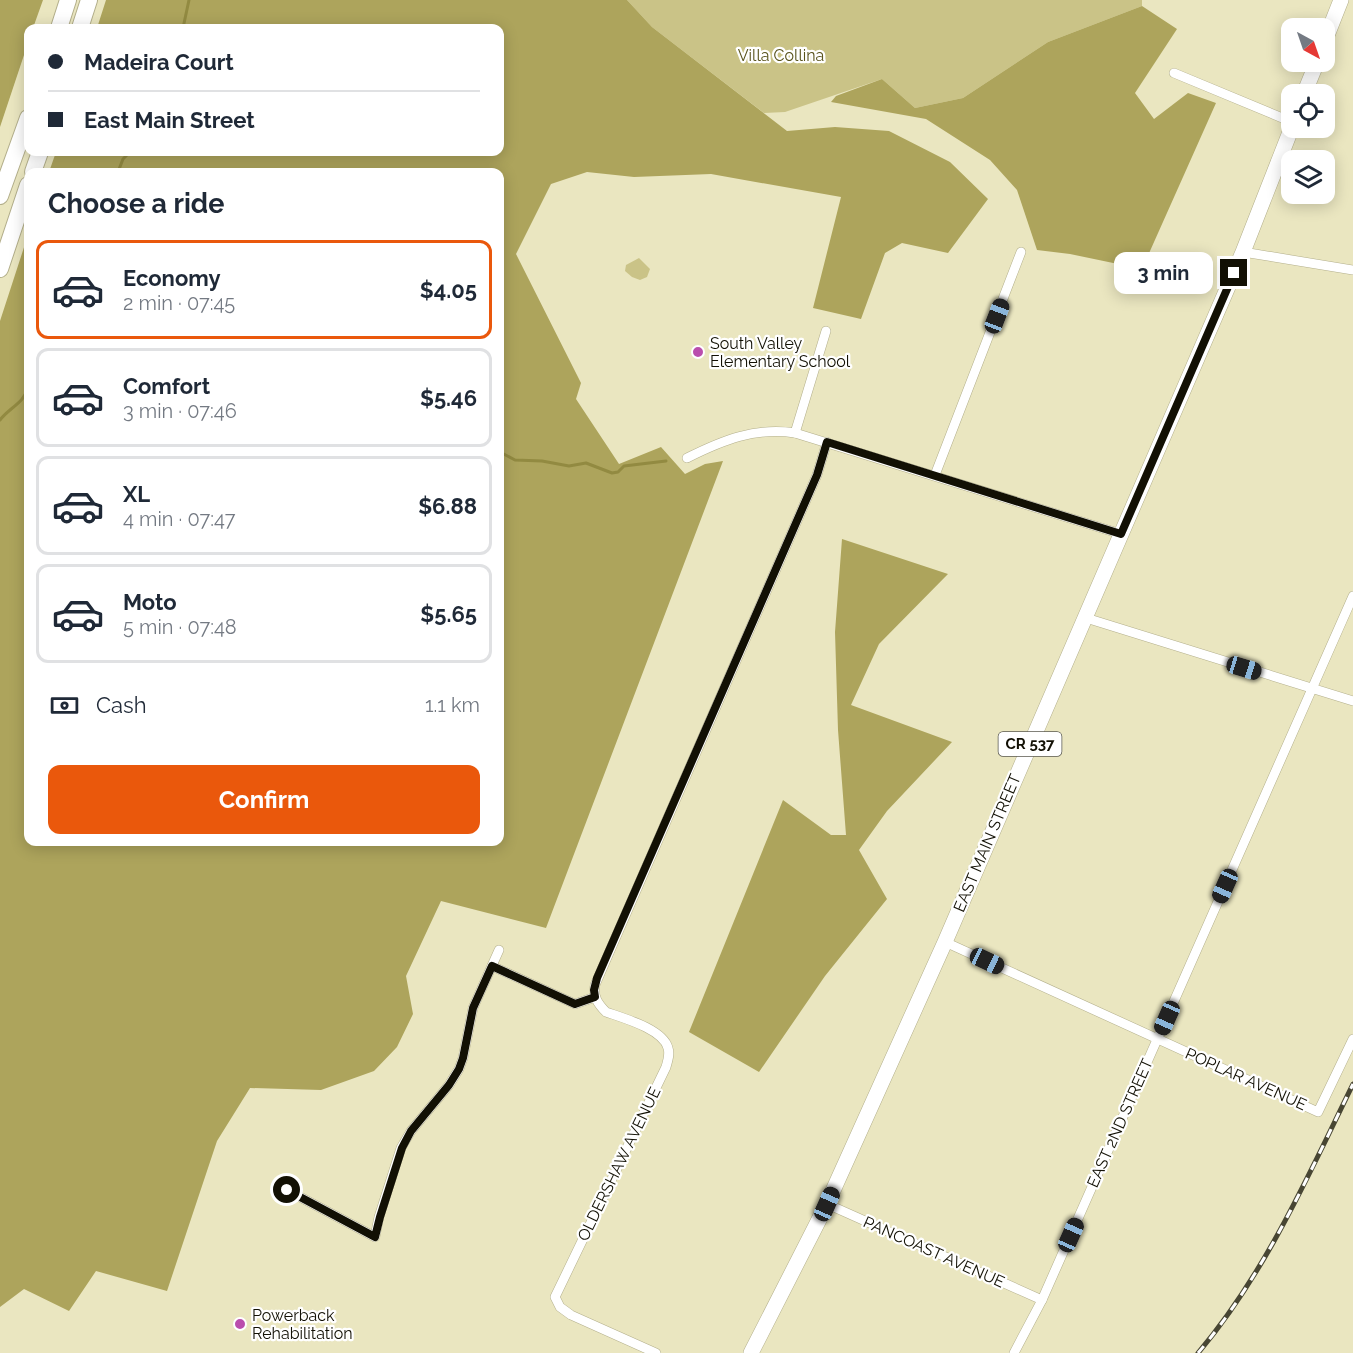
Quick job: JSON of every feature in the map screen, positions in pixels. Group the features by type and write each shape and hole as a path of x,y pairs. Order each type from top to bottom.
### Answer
{"highway":[{"path":"60,24 68,0"},
{"path":"81,24 89,0"},
{"path":"0,196 24,129"},
{"path":"0,269 24,197"}],"main road":[{"path":"1334,18 1341,0"},
{"name":"EAST MAIN STREET","path":"751,1353 827,1204 945,942 1243,252 1288,138"}],"street":[{"path":"1174,73 1281,117"},
{"path":"934,475 1022,252"},
{"path":"1243,252 1353,270"},
{"path":"795,433 826,332"},
{"path":"687,458 717,443 745,434 770,431 795,433 1121,534"},
{"path":"492,966 575,1004 595,994 607,957 817,475 827,442"},
{"name":"EAST 2ND STREET","path":"1014,1353 1042,1300 1353,596"},
{"path":"1086,618 1353,701"},
{"name":"POPLAR AVENUE","path":"945,942 1318,1112 1353,1039"},
{"path":"286,1182 287,1190 375,1237 402,1148 411,1131 449,1085 459,1069 473,1008 499,950"},
{"name":"OLDERSHAW AVENUE","path":"595,994 600,1006 606,1012 656,1033 666,1042 669,1050 666,1067 555,1297 560,1307 571,1315 656,1353"},
{"name":"PANCOAST AVENUE","path":"827,1204 1042,1300"}],"green space":[{"name":"Villa Collina","path":"627,0 1142,0 1142,6 1048,42 963,98 915,108 882,79 785,112 764,113 652,27"},
{"path":"639,258 650,269 647,277 640,280 625,271 626,265"}],"shaded area":[{"path":"0,0 43,0 34,24 24,24 24,55 0,127"},
{"path":"106,0 627,0 652,27 787,131 835,127 889,131 950,162 988,199 948,253 902,243 885,253 861,319 813,308 841,197 711,174 634,177 587,172 551,184 516,254 581,383 576,399 619,464 661,447 685,474 705,464 723,461 546,928 441,901 406,976 413,1014 397,1047 374,1071 321,1090 250,1088 217,1141 167,1291 96,1271 69,1311 24,1289 0,1307 0,321 24,247 24,846 504,846 504,168 50,168 55,156 504,156 504,24 98,24"},
{"path":"1142,6 1177,29 1135,93 1154,119 1188,93 1216,103 1142,269 1070,254 1037,250 1017,190 990,160 926,119 831,102 836,96 882,79 915,108 963,98 1048,42"},
{"path":"842,539 948,574 879,644 851,705 952,742 887,811 859,850 887,899 825,976 759,1072 689,1032 783,800 831,835 846,835 838,730 835,632"}],"waterway":[{"path":"184,24 189,0"},
{"path":"120,168 126,156"},
{"path":"0,420 24,396"},
{"path":"504,454 515,460 542,461 569,466 586,463 612,473 618,472 624,466 666,461"}],"railway":[{"path":"1198,1353 1222,1323 1265,1257 1302,1189 1353,1084"}],"place":[{"name":"South Valley Elementary School","path":"698,352"},
{"name":"Powerback Rehabilitation","path":"240,1324"}],"route":[{"path":"287,1190 375,1237 402,1148 411,1131 456,1076 463,1058 473,1008 492,966 571,1003 584,1002 595,997 597,978 817,475 827,442 1121,534 1234,273"}]}
